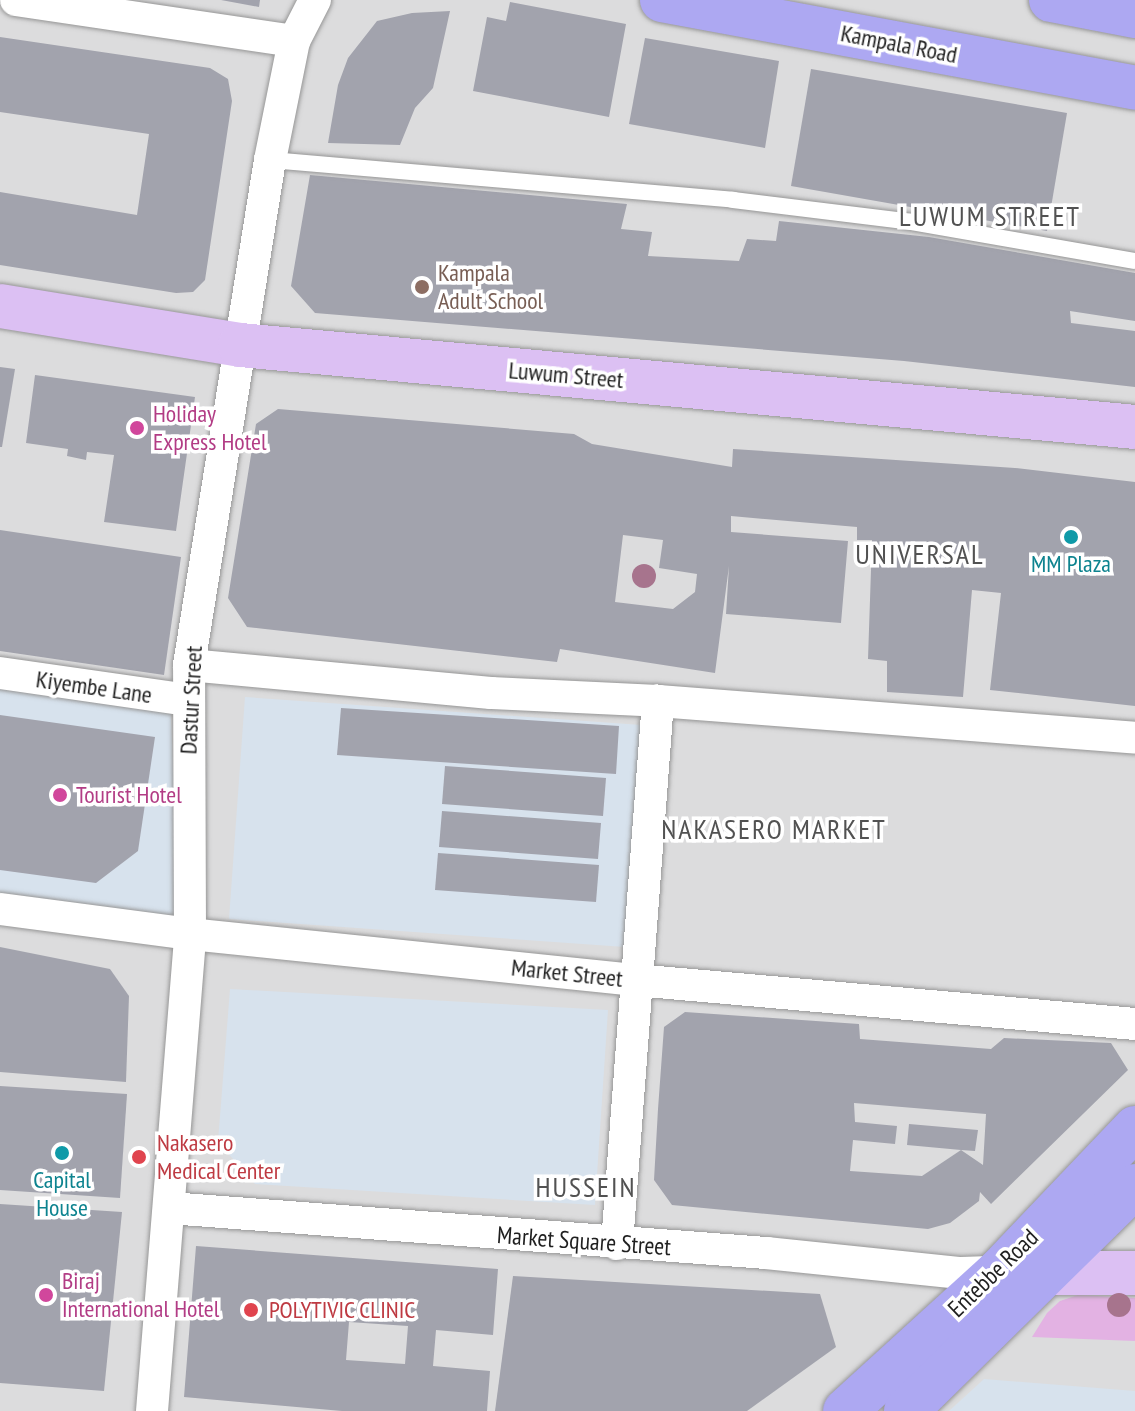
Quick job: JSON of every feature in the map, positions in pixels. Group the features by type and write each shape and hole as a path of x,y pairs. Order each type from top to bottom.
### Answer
{"main road":[{"name":"Kampala Road","path":"662,0 1135,88"},
{"path":"1051,0 1135,16"},
{"name":"Luwum Street","path":"0,306 240,345 1135,427"},
{"name":"Entebbe Road","path":"845,1411 998,1272 1135,1128"},
{"name":"Entebbe Road","path":"906,1411 1049,1274 1135,1186"},
{"path":"998,1272 1135,1273"}],"street":[{"path":"16,0 294,41"},
{"name":"Dastur Street","path":"152,1411 190,934 189,665 270,160 294,41 315,0"},
{"path":"189,665 491,693 658,701 1135,738"},
{"name":"Kiyembe Lane","path":"0,673 187,700"},
{"path":"617,1244 658,701"},
{"name":"Market Street","path":"0,909 190,934 635,980 1135,1024"},
{"name":"Market Square Street","path":"169,1208 766,1253 961,1273 998,1272"}],"lane":[{"path":"270,160 733,200 911,222 1135,261"}],"shaded area":[{"path":"0,0 1135,0 1135,1411 0,1411"},
{"path":"0,673 170,698 181,934 0,904"},
{"path":"245,697 641,725 625,947 229,919"},
{"path":"230,989 608,1010 595,1205 255,1184 218,1142"},
{"path":"1078,1295 1135,1298 1135,1341 1032,1337 1047,1313 1060,1301"},
{"path":"984,1379 1135,1391 1135,1411 949,1411"}],"building":[{"path":"221,0 260,0 259,7"},
{"path":"510,2 626,24 609,117 473,91 487,17 506,21"},
{"path":"450,11 433,88 415,108 400,145 328,143 338,85 348,58 377,21 412,13"},
{"path":"0,37 210,68 228,79 232,101 205,280 193,292 176,293 0,265 0,192 137,215 149,134 0,112"},
{"path":"645,38 779,61 765,148 629,124"},
{"path":"811,69 1067,113 1047,231 791,186"},
{"path":"310,175 627,204 621,229 652,232 648,256 739,261 747,239 776,241 779,221 929,237 1135,273 1135,321 1070,311 1071,323 1135,331 1135,387 904,361 315,313 291,286"},
{"path":"0,367 15,369 2,447 0,447"},
{"path":"35,375 195,397 176,531 104,522 114,455 87,452 86,460 67,456 68,449 26,443"},
{"path":"278,409 574,434 592,444 732,467 733,449 1015,468 1135,482 1135,706 990,690 1001,593 972,590 963,697 887,692 887,661 868,659 872,540 857,540 857,527 731,516 731,532 848,541 841,623 726,614 729,566 715,673 560,649 557,662 247,627 228,598 256,424","holes":["623,535 663,540 659,568 697,574 695,592 673,609 615,602"]},
{"path":"0,530 181,557 164,675 0,651"},
{"path":"341,708 619,726 616,774 337,755"},
{"path":"0,715 155,737 138,851 96,883 0,870"},
{"path":"445,766 606,778 603,816 442,804"},
{"path":"442,811 601,823 598,859 439,847"},
{"path":"438,853 599,865 596,902 435,890"},
{"path":"0,947 110,969 129,996 126,1082 0,1072"},
{"path":"685,1012 859,1024 860,1039 991,1049 1004,1038 1111,1043 1128,1070 991,1204 980,1192 979,1201 950,1223 928,1229 672,1205 654,1180 664,1027","holes":["854,1103 986,1114 983,1165 961,1150 922,1176 850,1171 853,1140 895,1144 897,1126 855,1122"]},
{"name":"Capital House","path":"0,1086 127,1094 120,1198 0,1190"},
{"path":"909,1124 978,1130 975,1151 907,1145"},
{"path":"0,1204 122,1212 104,1391 0,1383"},
{"path":"196,1246 498,1269 493,1335 436,1330 433,1366 490,1371 487,1411 342,1411 184,1397","holes":["349,1322 408,1326 405,1364 346,1360"]},
{"path":"513,1276 820,1294 836,1347 747,1411 495,1411"}],"place":[{"name":"Kampala Adult School","path":"422,287"},
{"name":"Holiday Express Hotel","path":"137,428"},
{"name":"MM Plaza","path":"1071,537"},
{"name":"Tourist Hotel","path":"60,795"},
{"name":"Capital House","path":"62,1153"},
{"name":"Nakasero Medical Center","path":"139,1157"},
{"name":"Biraj International Hotel","path":"46,1295"},
{"name":"POLYTIVIC CLINIC","path":"251,1310"}],"district":[{"name":"LUWUM STREET","path":"990,216"},
{"name":"UNIVERSAL","path":"920,554"},
{"name":"NAKASERO MARKET","path":"774,829"},
{"name":"HUSSEIN","path":"586,1187"}]}
